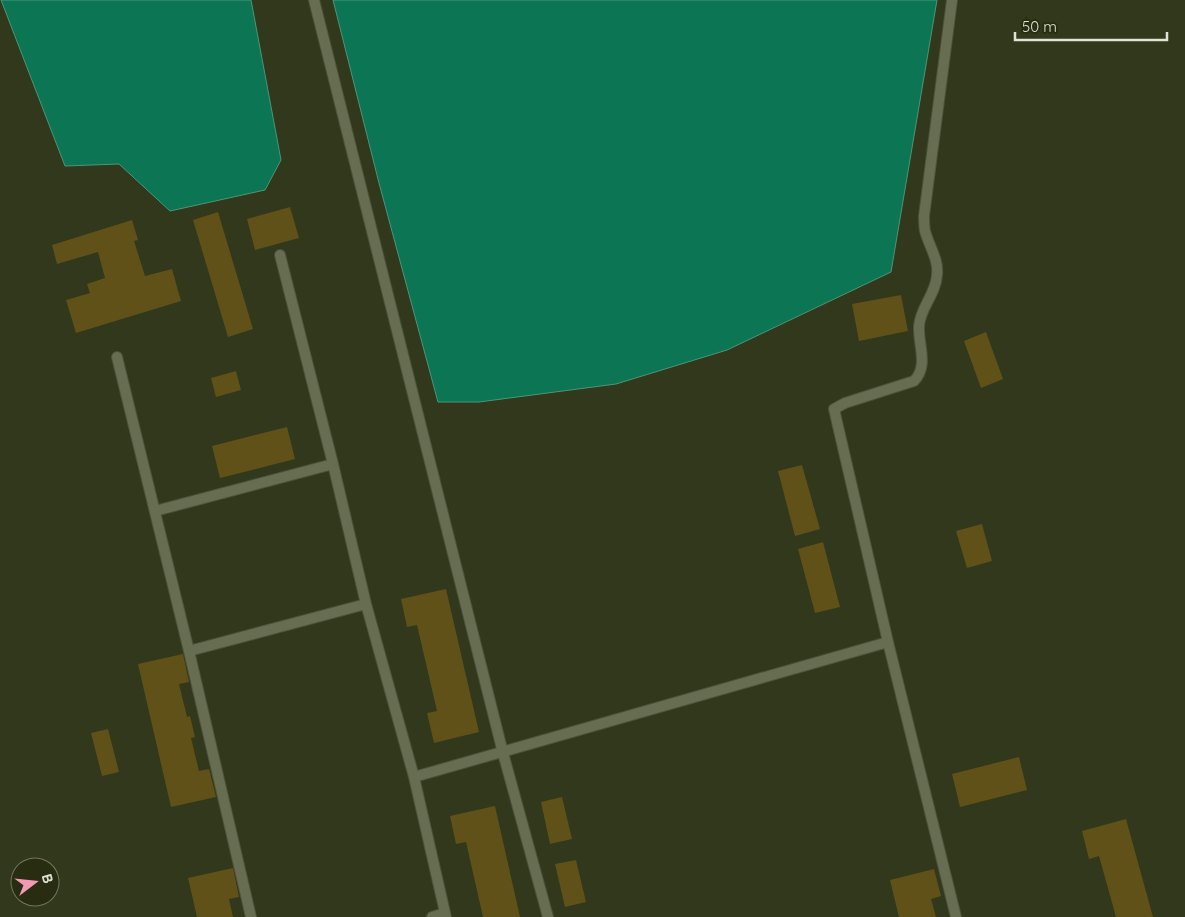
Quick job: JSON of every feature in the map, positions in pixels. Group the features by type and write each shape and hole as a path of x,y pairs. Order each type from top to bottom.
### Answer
{"lane":[{"path":"314,0 503,753 548,917"},
{"path":"952,0 924,216 925,229 936,260 938,275 919,325 922,366 920,374 914,380 845,403 834,409 888,642 956,917"},
{"path":"280,255 366,604 414,777 445,915 432,917"},
{"path":"117,357 189,651 251,917"},
{"path":"155,511 333,464"},
{"path":"189,651 366,604"},
{"path":"414,777 888,642"}],"shaded area":[{"path":"1,0 251,0 281,160 265,190 170,211 119,164 65,166"},
{"path":"333,0 937,0 891,272 727,350 616,384 479,402 438,402 379,183"}],"building":[{"path":"290,207 299,238 255,250 247,219"},
{"path":"218,212 253,329 228,337 193,220"},
{"path":"132,220 138,240 134,241 145,276 172,269 181,301 76,333 66,300 90,293 87,284 105,278 98,252 57,264 52,245"},
{"path":"901,295 908,331 859,341 852,304"},
{"path":"986,332 1003,379 981,388 964,341"},
{"path":"236,371 241,390 216,397 211,378"},
{"path":"287,427 295,459 220,478 212,446"},
{"path":"802,465 820,529 795,536 778,471"},
{"path":"982,524 992,561 967,568 956,531"},
{"path":"823,542 840,607 815,613 798,549"},
{"path":"446,589 479,732 434,743 427,713 437,711 417,625 407,627 401,599"},
{"path":"183,654 189,682 179,684 187,717 190,716 195,737 191,738 199,771 209,769 216,797 171,807 138,664"},
{"path":"108,729 119,772 102,776 91,733"},
{"path":"1019,757 1027,790 960,807 952,774"},
{"path":"562,797 572,839 550,844 541,802"},
{"path":"495,806 520,917 483,917 466,842 456,844 450,816"},
{"path":"1126,819 1153,917 1116,917 1099,856 1089,859 1082,831"},
{"path":"576,860 586,902 565,907 555,864"},
{"path":"233,868 239,897 229,899 233,917 197,917 188,878"},
{"path":"934,869 941,896 931,899 936,917 899,917 890,880"}]}
